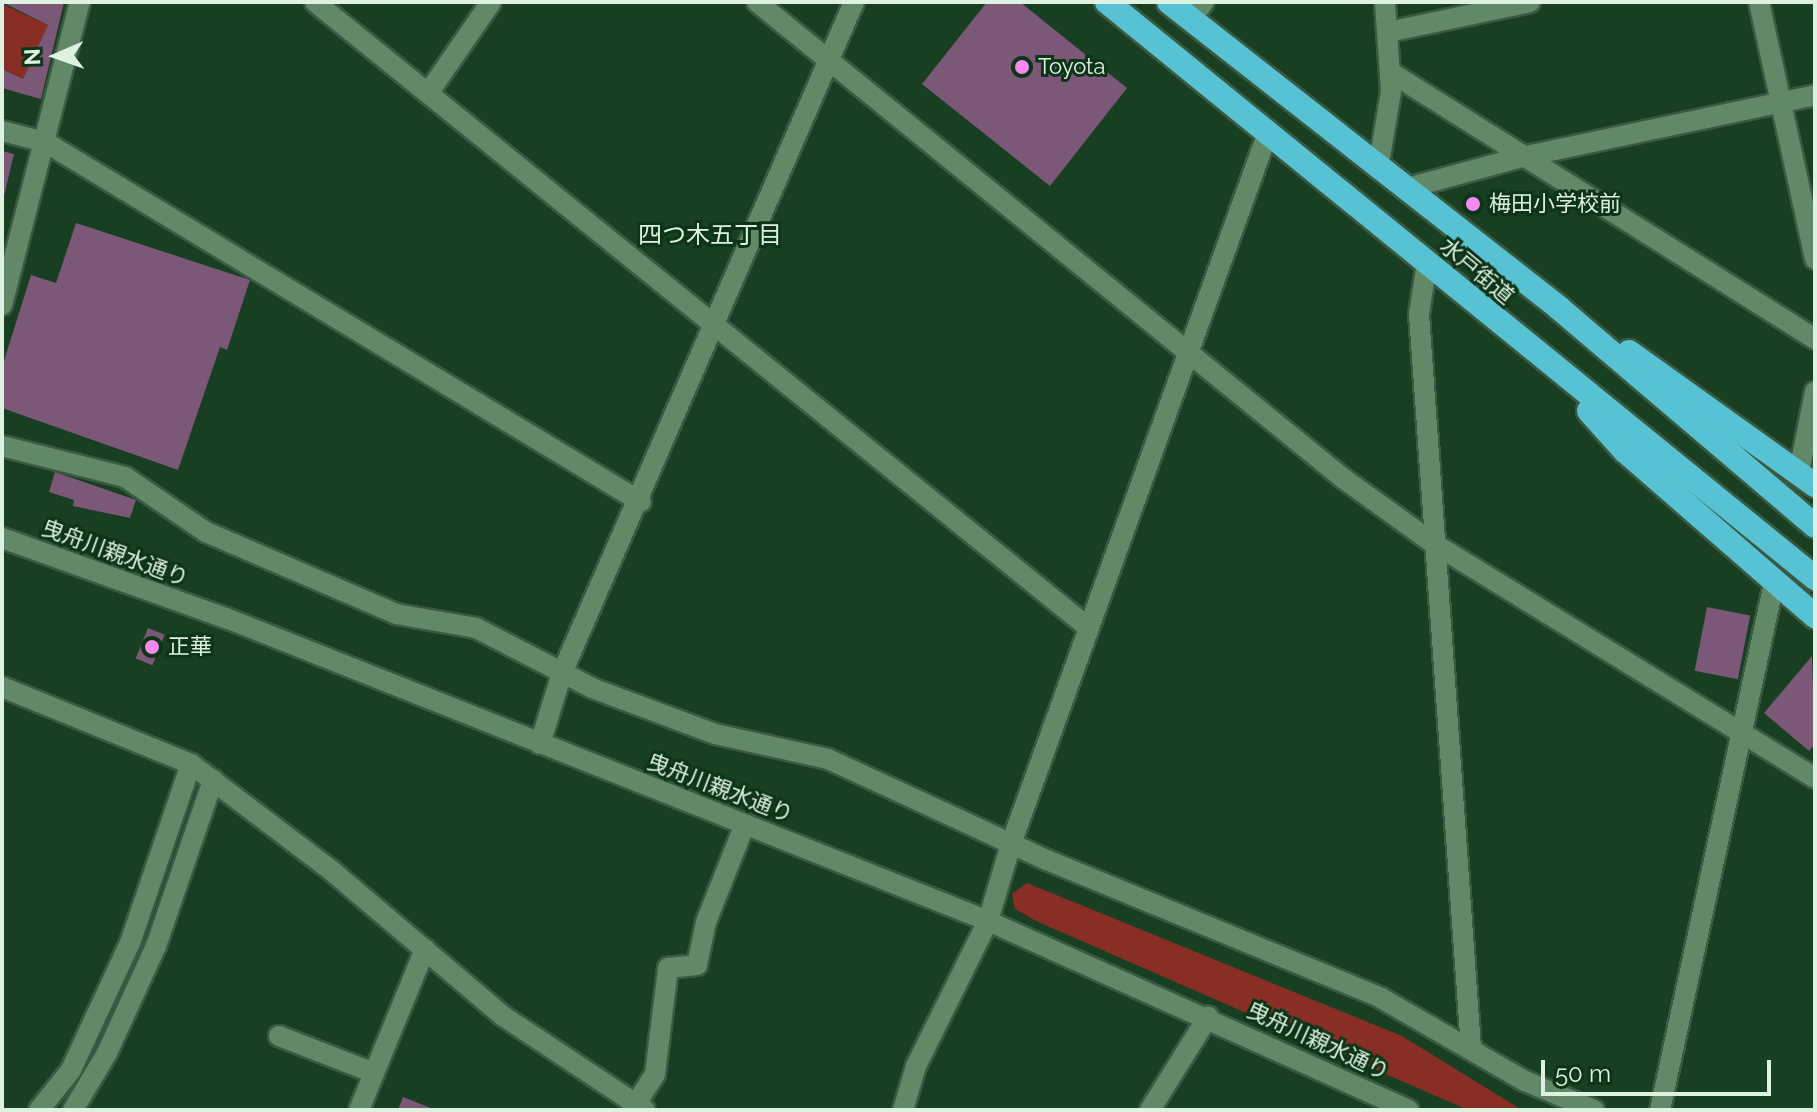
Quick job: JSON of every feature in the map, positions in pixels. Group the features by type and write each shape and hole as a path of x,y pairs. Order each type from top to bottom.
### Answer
{"highway":[{"name":"水戸街道","path":"1107,2 1815,578"},
{"name":"水戸街道","path":"1169,2 1197,11 1378,169 1559,308 1815,526"},
{"path":"1559,308 1679,383 1807,478"},
{"path":"1533,350 1625,451 1815,616"}],"street":[{"path":"2,305 80,2"},
{"path":"315,2 1089,628"},
{"path":"429,92 491,2"},
{"path":"757,2 1191,355 1433,543 1815,778"},
{"path":"540,744 562,673 641,502 713,325 854,2"},
{"path":"1378,169 1390,72 1385,2"},
{"path":"1388,32 1530,2"},
{"path":"1759,2 1815,259"},
{"path":"1390,72 1815,339"},
{"path":"1404,189 1522,157 1815,95"},
{"path":"2,131 45,142 641,502"},
{"path":"903,1110 916,1066 988,921 1011,844 1191,355 1268,132"},
{"path":"1427,262 1418,297 1471,1048"},
{"path":"1807,478 1815,392"},
{"path":"2,446 125,477 206,532 396,614 476,628 562,673 715,734 828,759 1011,844 1381,998 1525,1081 1594,1110"},
{"name":"曳舟川親水通り","path":"2,538 226,618 988,921 1208,1017 1409,1110"},
{"path":"1660,1110 1774,583"},
{"path":"2,687 191,764 425,949 503,1016 637,1108 655,1074 668,968 697,965 706,922 745,824"},
{"path":"39,1110 71,1070 130,943 191,764"},
{"path":"73,1110 107,1053 156,946 213,780"},
{"path":"359,1110 425,949"},
{"path":"1150,1110 1208,1017"},
{"path":"279,1036 374,1073"}],"shaded area":[{"path":"2,4 48,25 23,79 2,69"},
{"path":"1027,883 1402,1036 1522,1110 1468,1110 1036,921 1015,909 1012,894"}],"building":[{"path":"2,2 64,2 41,99 2,88 2,69 23,79 48,25"},
{"path":"987,2 1020,2 1127,88 1050,186 922,84"},
{"path":"2,151 14,154 3,200 2,200"},
{"path":"76,223 250,280 227,350 220,347 178,470 2,408 2,367 31,275 56,283"},
{"path":"55,472 136,500 130,518 73,506 74,500 49,492"},
{"path":"1707,607 1750,615 1738,679 1695,671"},
{"path":"148,628 165,635 152,665 136,659"},
{"path":"1812,656 1815,744 1809,751 1764,713"},
{"path":"403,1097 436,1110 398,1110"}],"place":[{"name":"Toyota","path":"1022,67"},
{"name":"梅田小学校前","path":"1473,204"},
{"name":"正華","path":"152,647"}],"district":[{"name":"四つ木五丁目","path":"710,235"}]}
